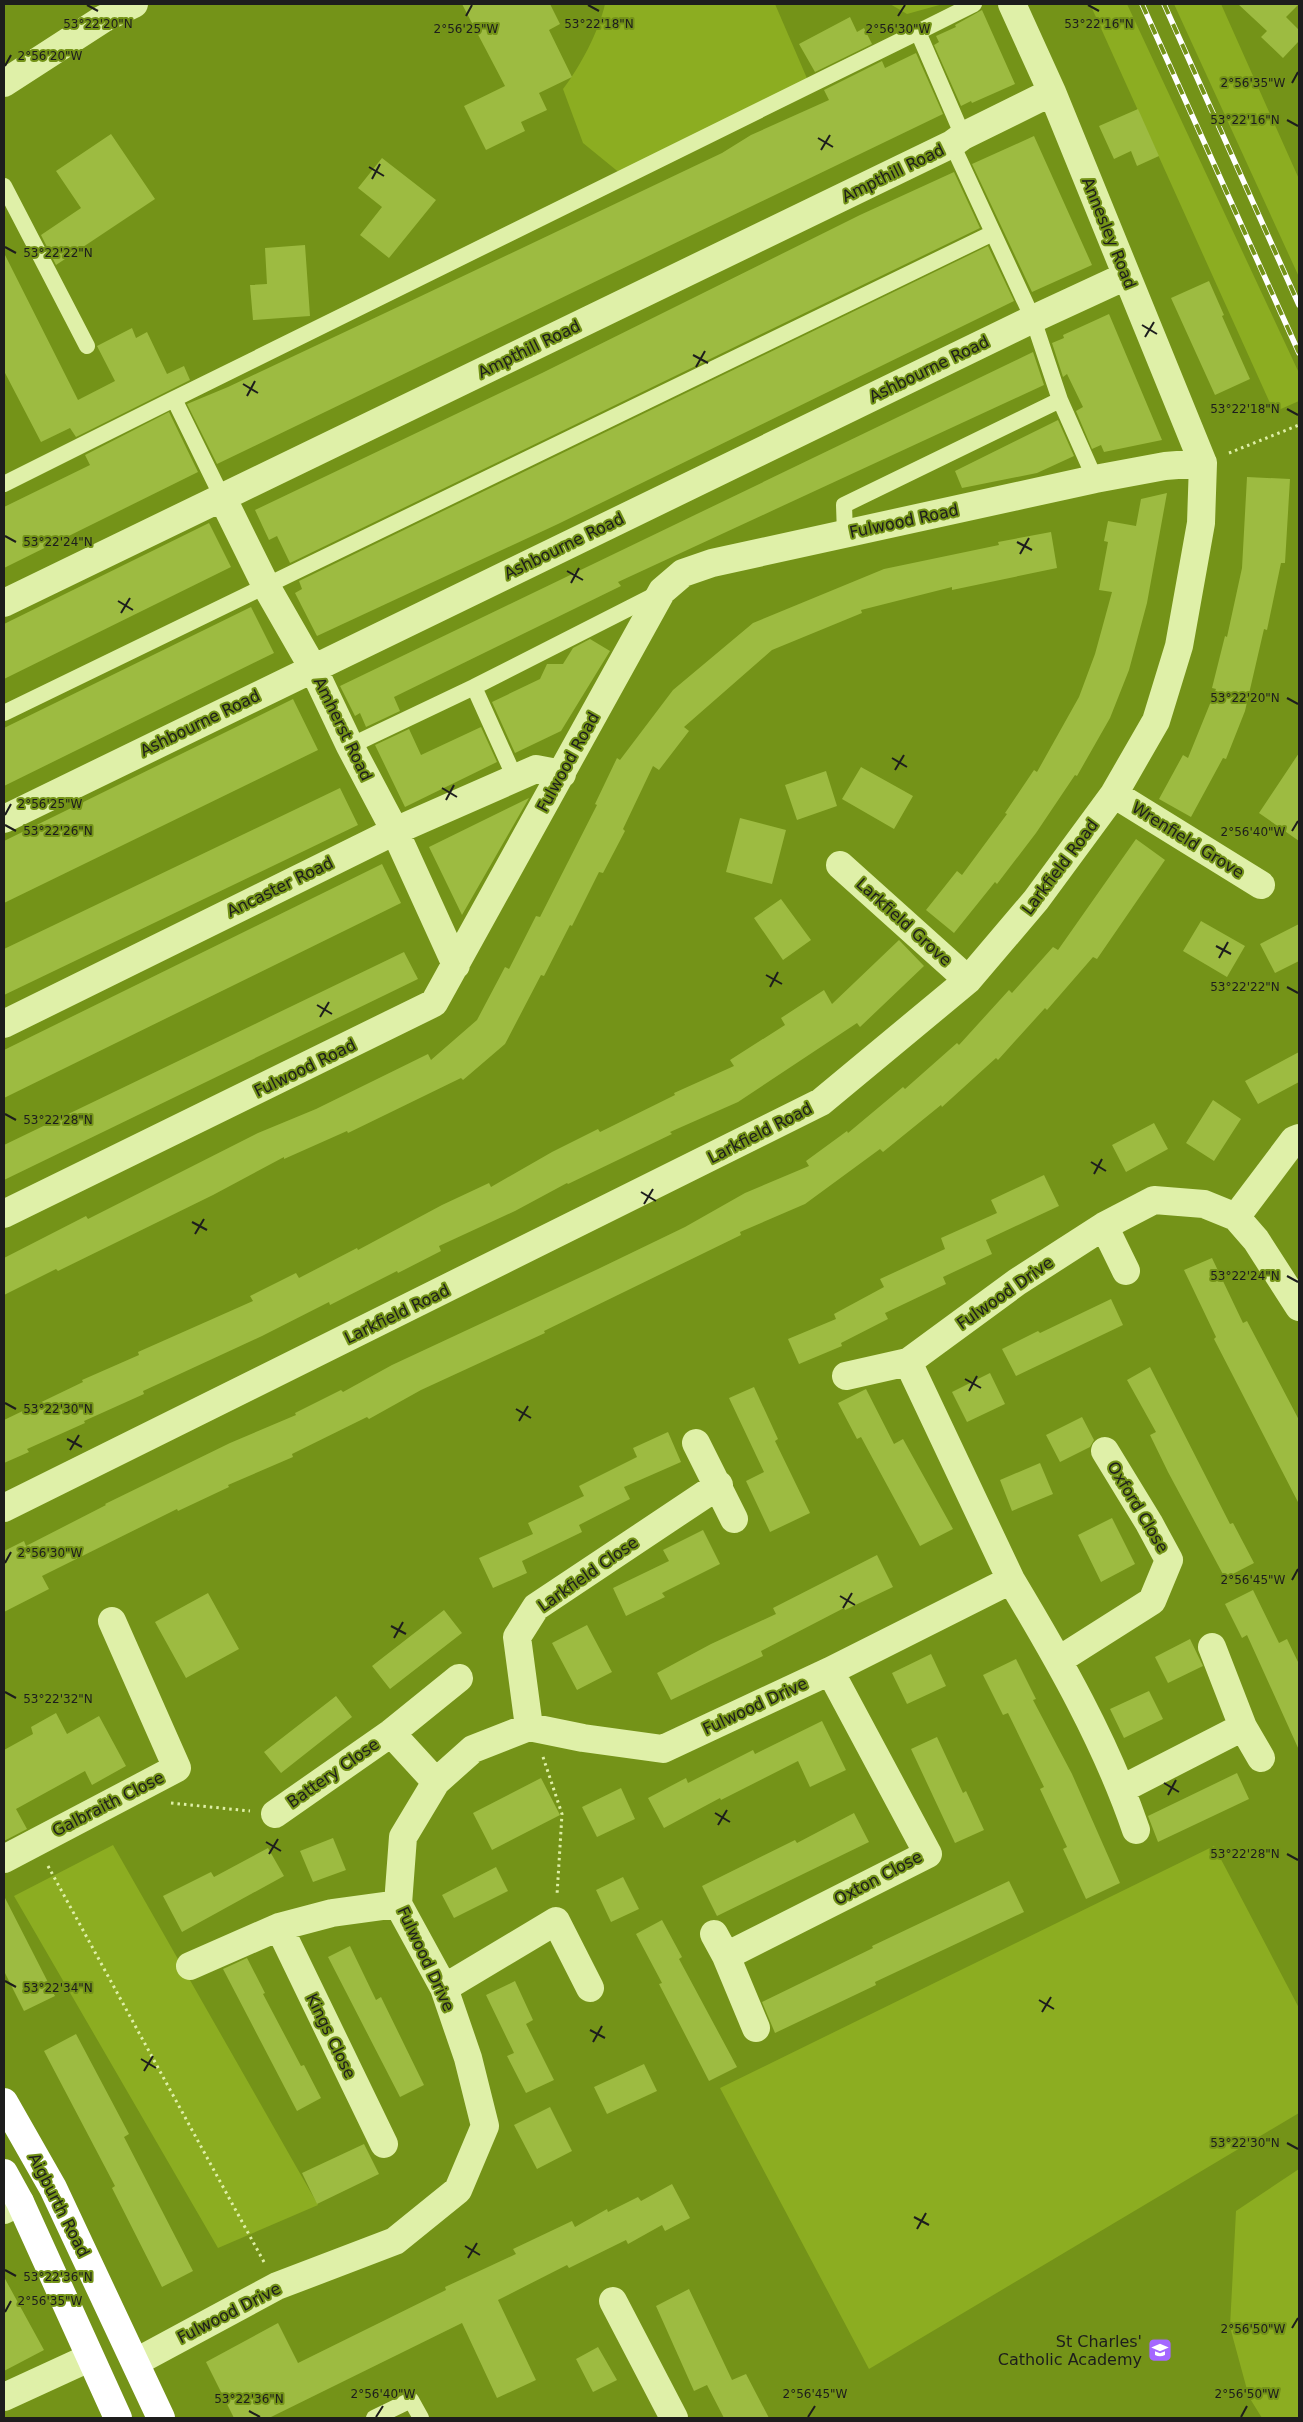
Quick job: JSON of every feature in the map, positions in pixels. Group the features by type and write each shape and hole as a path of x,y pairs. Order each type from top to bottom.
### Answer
{"highway":[{"name":"Aigburth Road","path":"4,2102 53,2188 161,2418"},
{"name":"Aigburth Road","path":"4,2172 12,2206 118,2418"}],"street":[{"path":"4,83 103,19 134,4"},
{"name":"Annesley Road","path":"1012,4 1052,92 1203,463"},
{"name":"Ampthill Road","path":"4,603 958,140 1052,92"},
{"name":"Ashbourne Road","path":"4,819 1126,276"},
{"name":"Fulwood Road","path":"4,1214 434,1004 662,592 683,573 712,563 1095,479 1165,466 1203,463"},
{"name":"Larkfield Road","path":"4,1508 821,1102 968,980 1036,900 1114,794 1156,721 1179,646 1201,523 1203,463"},
{"name":"Amherst Road","path":"222,497 266,586 313,668 350,746 395,831 456,965"},
{"name":"Ancaster Road","path":"4,1024 395,831 536,769 562,774"},
{"name":"Wrenfield Grove","path":"1114,794 1261,885"},
{"name":"Larkfield Grove","path":"840,865 968,980"},
{"path":"1236,1217 1294,1140 1299,1138"},
{"name":"Fulwood Drive","path":"846,1376 908,1362 1017,1282 1104,1226 1154,1200 1204,1204 1236,1217 1256,1240 1299,1307"},
{"path":"1104,1226 1126,1271"},
{"path":"908,1362 1011,1580 1059,1660 1122,1789 1136,1830"},
{"path":"696,1443 719,1485 734,1519"},
{"name":"Oxford Close","path":"1059,1660 1152,1601 1169,1560 1149,1523 1104,1451"},
{"name":"Larkfield Close","path":"529,1727 517,1637 536,1607 719,1485"},
{"name":"Fulwood Drive","path":"136,2362 277,2286 395,2241 458,2190 485,2126 468,2058 444,1988 398,1904 403,1838 436,1782 473,1749 529,1727 583,1738 663,1749 830,1671 1011,1580"},
{"name":"Galbraith Close","path":"4,1859 177,1768 112,1621"},
{"path":"1212,1647 1243,1727 1261,1758"},
{"name":"Oxton Close","path":"756,2028 720,1945 928,1854 830,1671"},
{"name":"Battery Close","path":"275,1814 391,1733 458,1678"},
{"path":"1122,1789 1243,1727"},
{"name":"Battery Close","path":"391,1733 436,1782"},
{"path":"190,1966 279,1927 332,1913 398,1904"},
{"path":"444,1988 556,1921 590,1988"},
{"name":"Kings Close","path":"279,1927 384,2144"},
{"path":"613,2301 674,2418"},
{"path":"4,2397 89,2358"}],"lane":[{"path":"4,484 974,4"},
{"path":"918,32 993,233 1034,319 1060,400 1095,479"},
{"path":"4,186 86,346"},
{"path":"4,713 993,233"},
{"path":"174,399 222,497"},
{"path":"845,534 844,505 1060,400"},
{"path":"350,746 474,687 662,592"},
{"path":"474,687 515,778"},
{"path":"374,2418 411,2400 421,2418"}],"path":[{"path":"1203,463 1299,426"},
{"path":"529,1727 539,1744 562,1814 556,1921"},
{"path":"168,1803 275,1814"},
{"path":"35,1842 277,2286"}],"green space":[{"path":"605,4 775,4 809,83 621,174 583,143 563,89 588,48"},
{"path":"890,4 943,4 907,14"},
{"path":"1090,4 1127,4 1299,373 1299,401 1274,412"},
{"path":"1174,4 1221,4 1299,179 1299,277"},
{"path":"113,1845 318,2205 218,2248 14,1896"},
{"path":"1214,1846 1299,2008 1299,2113 869,2369 720,2088"},
{"path":"1299,2169 1299,2418 1262,2418 1249,2397 1230,2327 1236,2211"}],"building":[{"path":"462,4 550,4 560,24 549,30 572,77 539,93 547,110 521,122 525,131 486,150 464,106 505,86"},
{"path":"1238,4 1299,4 1286,17 1299,30 1299,41 1283,58 1261,37 1267,31"},
{"path":"982,10 1015,84 961,106 934,45 939,42 936,36 956,27 955,25"},
{"path":"850,17 857,32 864,28 872,44 815,72 799,44"},
{"path":"916,53 943,114 217,464 187,404 228,387 722,153 751,135 829,100 824,90 882,61 885,68"},
{"path":"1138,109 1159,156 1137,166 1131,151 1114,159 1099,126"},
{"path":"111,134 155,199 56,265 41,235 81,208 56,171"},
{"path":"1034,136 1092,265 1032,292 972,164"},
{"path":"382,158 436,200 389,258 360,235 382,207 358,188"},
{"path":"954,172 980,228 290,563 277,536 269,540 255,510 542,373 860,215"},
{"path":"305,245 310,316 253,320 250,285 267,284 265,248"},
{"path":"988,246 1014,301 558,524 317,636 295,593 302,589 299,581"},
{"path":"4,253 78,400 115,381 97,346 132,328 136,338 147,332 167,374 184,366 190,380 76,437 70,428 41,442 4,371"},
{"path":"1209,281 1224,315 1222,316 1250,379 1215,395 1171,298"},
{"path":"1109,314 1162,440 1104,452 1101,445 1092,449 1076,411 1083,407 1067,374 1063,377 1052,343 1064,338 1063,335"},
{"path":"1033,352 1044,385 618,582 621,586 394,697 400,711 366,727 360,713 355,716 340,686"},
{"path":"169,412 198,472 4,568 4,507 90,465 85,455"},
{"path":"1058,420 1074,456 1037,473 962,488 955,471"},
{"path":"1247,477 1290,479 1285,563 1281,563 1267,630 1264,629 1245,711 1226,759 1223,758 1191,817 1159,799 1183,755 1188,758 1216,689 1212,688 1225,636 1227,637 1242,568"},
{"path":"1167,493 1147,603 1129,670 1110,718 1077,776 1075,775 1036,833 997,884 995,882 954,933 926,910 957,871 962,875 1007,814 1005,813 1034,770 1037,772 1079,697 1095,654 1112,592 1099,590 1108,542 1104,541 1108,521 1136,526 1141,499"},
{"path":"209,523 231,567 4,679 4,624"},
{"path":"1051,532 1057,568 952,590 952,587 861,610 862,613 772,650 684,727 689,731 659,770 653,766 623,829 625,831 603,873 599,872 572,926 570,925 544,976 541,975 505,1044 463,1080 461,1078 348,1133 347,1131 284,1159 284,1157 213,1195 58,1271 56,1269 4,1295 4,1258 86,1216 88,1219 258,1133 316,1109 428,1054 431,1060 477,1020 505,967 509,969 536,916 540,917 597,805 595,804 617,758 620,760 673,690 753,623 884,569 999,545 998,542"},
{"path":"251,607 274,653 4,786 4,728"},
{"path":"590,639 610,651 561,731 515,753 492,702 540,679 547,664 563,664 573,648"},
{"path":"293,699 318,750 4,903 4,841"},
{"path":"481,727 497,762 405,807 375,745 409,729 421,755"},
{"path":"1299,753 1299,841 1259,813"},
{"path":"861,767 913,796 894,829 842,799"},
{"path":"826,771 837,806 797,820 785,785"},
{"path":"340,788 358,825 4,995 4,949"},
{"path":"529,798 462,915 429,847"},
{"path":"740,818 786,830 772,884 726,872"},
{"path":"1136,839 1165,860 1097,959 1093,957 1047,1010 1045,1008 998,1060 996,1058 942,1107 941,1105 883,1152 880,1149 805,1204 740,1232 741,1235 544,1331 545,1333 421,1390 369,1419 367,1417 292,1454 293,1457 228,1485 229,1487 178,1511 177,1509 42,1576 49,1589 4,1612 4,1551 24,1541 26,1546 105,1504 230,1443 296,1415 295,1413 341,1390 343,1392 392,1365 685,1227 745,1193 809,1166 806,1161 847,1131 848,1133 903,1087 905,1089 957,1043 959,1045 1009,990 1012,993 1053,947 1058,950"},
{"path":"382,864 401,903 4,1098 4,1050"},
{"path":"781,899 811,940 783,960 754,918"},
{"path":"1201,921 1245,946 1227,977 1183,951"},
{"path":"1299,924 1299,961 1275,973 1260,944"},
{"path":"899,940 924,966 860,1027 857,1023 738,1102 670,1132 672,1134 439,1246 441,1251 398,1273 397,1271 330,1305 329,1302 262,1336 143,1391 144,1394 27,1449 29,1452 4,1463 4,1420 83,1382 82,1380 139,1355 138,1352 253,1301 250,1296 296,1273 299,1278 357,1248 358,1250 442,1205 489,1183 491,1187 552,1152 598,1129 600,1132 675,1095 674,1093 734,1066 730,1060 785,1025 781,1018 824,990 832,1004"},
{"path":"404,952 418,979 4,1180 4,1145"},
{"path":"1299,1052 1299,1082 1258,1104 1245,1081"},
{"path":"1213,1100 1241,1119 1214,1161 1186,1143"},
{"path":"1154,1123 1168,1149 1126,1172 1112,1145"},
{"path":"1044,1175 1059,1206 986,1240 992,1254 943,1277 946,1284 885,1313 888,1319 841,1343 842,1346 799,1364 788,1339 836,1319 834,1314 884,1287 880,1279 945,1249 941,1238 997,1213 991,1200"},
{"path":"1212,1258 1243,1323 1247,1321 1299,1420 1299,1504 1214,1339 1216,1337 1184,1270"},
{"path":"1111,1299 1123,1325 1016,1376 1002,1349"},
{"path":"1150,1367 1230,1524 1233,1523 1254,1563 1225,1578 1168,1472 1150,1435 1156,1432 1127,1380"},
{"path":"990,1373 1005,1404 967,1422 952,1392"},
{"path":"754,1387 778,1439 775,1441 810,1513 770,1532 746,1481 764,1472 729,1398"},
{"path":"866,1389 894,1444 903,1439 953,1529 920,1546 861,1437 857,1439 838,1403"},
{"path":"1082,1417 1094,1440 1090,1447 1060,1462 1046,1435"},
{"path":"668,1432 681,1462 624,1487 630,1499 579,1525 582,1532 522,1561 527,1573 493,1588 479,1558 533,1534 528,1523 584,1496 579,1486 637,1457 633,1448"},
{"path":"1040,1463 1053,1494 1012,1511 1000,1480"},
{"path":"1112,1518 1135,1564 1101,1582 1078,1535"},
{"path":"703,1530 720,1564 662,1593 665,1597 626,1616 613,1588 669,1561 663,1550"},
{"path":"877,1555 893,1587 845,1610 844,1608 761,1651 763,1656 671,1700 657,1673 711,1644 776,1614 773,1608"},
{"path":"1253,1590 1279,1643 1287,1639 1299,1664 1299,1750 1247,1635 1242,1638 1225,1604"},
{"path":"208,1593 239,1649 186,1678 155,1622"},
{"path":"444,1610 462,1633 390,1689 372,1666"},
{"path":"587,1625 612,1672 577,1690 552,1643"},
{"path":"1190,1639 1203,1666 1168,1683 1155,1657"},
{"path":"931,1654 946,1686 907,1704 892,1673"},
{"path":"1016,1659 1036,1699 1033,1700 1072,1774 1120,1883 1086,1899 1063,1849 1067,1847 1040,1789 1044,1787 1008,1713 1003,1715 983,1675"},
{"path":"1149,1691 1163,1719 1124,1738 1110,1709"},
{"path":"336,1696 352,1717 281,1773 264,1752"},
{"path":"56,1713 67,1734 99,1716 126,1766 92,1785 85,1771 16,1809 27,1829 4,1841 4,1750 33,1734 31,1727"},
{"path":"822,1721 846,1770 810,1787 798,1761 721,1800 720,1798 664,1828 648,1798 686,1778 688,1783 753,1750 755,1754"},
{"path":"937,1737 963,1793 966,1791 984,1830 955,1843 911,1749"},
{"path":"1237,1773 1249,1799 1158,1842 1148,1816"},
{"path":"541,1778 560,1815 492,1850 473,1813"},
{"path":"621,1788 635,1819 597,1837 582,1807"},
{"path":"854,1813 869,1842 717,1916 702,1886 795,1840 797,1843"},
{"path":"333,1838 346,1870 313,1882 300,1851"},
{"path":"268,1848 284,1876 182,1932 163,1896 211,1872 214,1877"},
{"path":"496,1867 508,1891 454,1918 442,1895"},
{"path":"623,1877 639,1909 611,1922 596,1890"},
{"path":"1009,1881 1024,1912 875,1982 876,1985 775,2033 762,2002 873,1948 872,1946"},
{"path":"4,1896 55,1996 24,2011 4,1971"},
{"path":"662,1920 682,1957 679,1959 737,2067 709,2081 659,1984 662,1983 636,1934"},
{"path":"350,1946 376,2000 381,1997 424,2085 400,2097 328,1957"},
{"path":"247,1958 265,1993 263,1994 301,2066 304,2065 321,2098 297,2111 223,1969"},
{"path":"515,1981 533,2020 526,2024 554,2080 526,2093 507,2056 514,2053 486,1995"},
{"path":"76,2034 129,2134 124,2137 193,2271 162,2287 112,2188 115,2186 44,2051"},
{"path":"644,2064 657,2091 607,2114 594,2087"},
{"path":"550,2107 572,2151 537,2169 514,2125"},
{"path":"364,2144 379,2174 317,2204 302,2173"},
{"path":"672,2184 690,2218 665,2231 662,2225 628,2244 626,2240 569,2268 567,2265 498,2300 536,2380 497,2398 462,2323 269,2418 234,2418 206,2362 278,2323 298,2363 446,2290 445,2287 516,2254 513,2249 572,2221 575,2227 607,2209 608,2212 638,2197 641,2201"},
{"path":"4,2277 44,2350 4,2371"},
{"path":"689,2289 732,2380 746,2374 769,2418 724,2418 707,2385 694,2391 656,2306"},
{"path":"598,2347 617,2380 593,2392 576,2359"}],"railway":[{"path":"1142,4 1299,353"},
{"path":"1164,4 1299,305"}],"place":[{"name":"St Charles' Catholic Academy","path":"1160,2350"}]}
